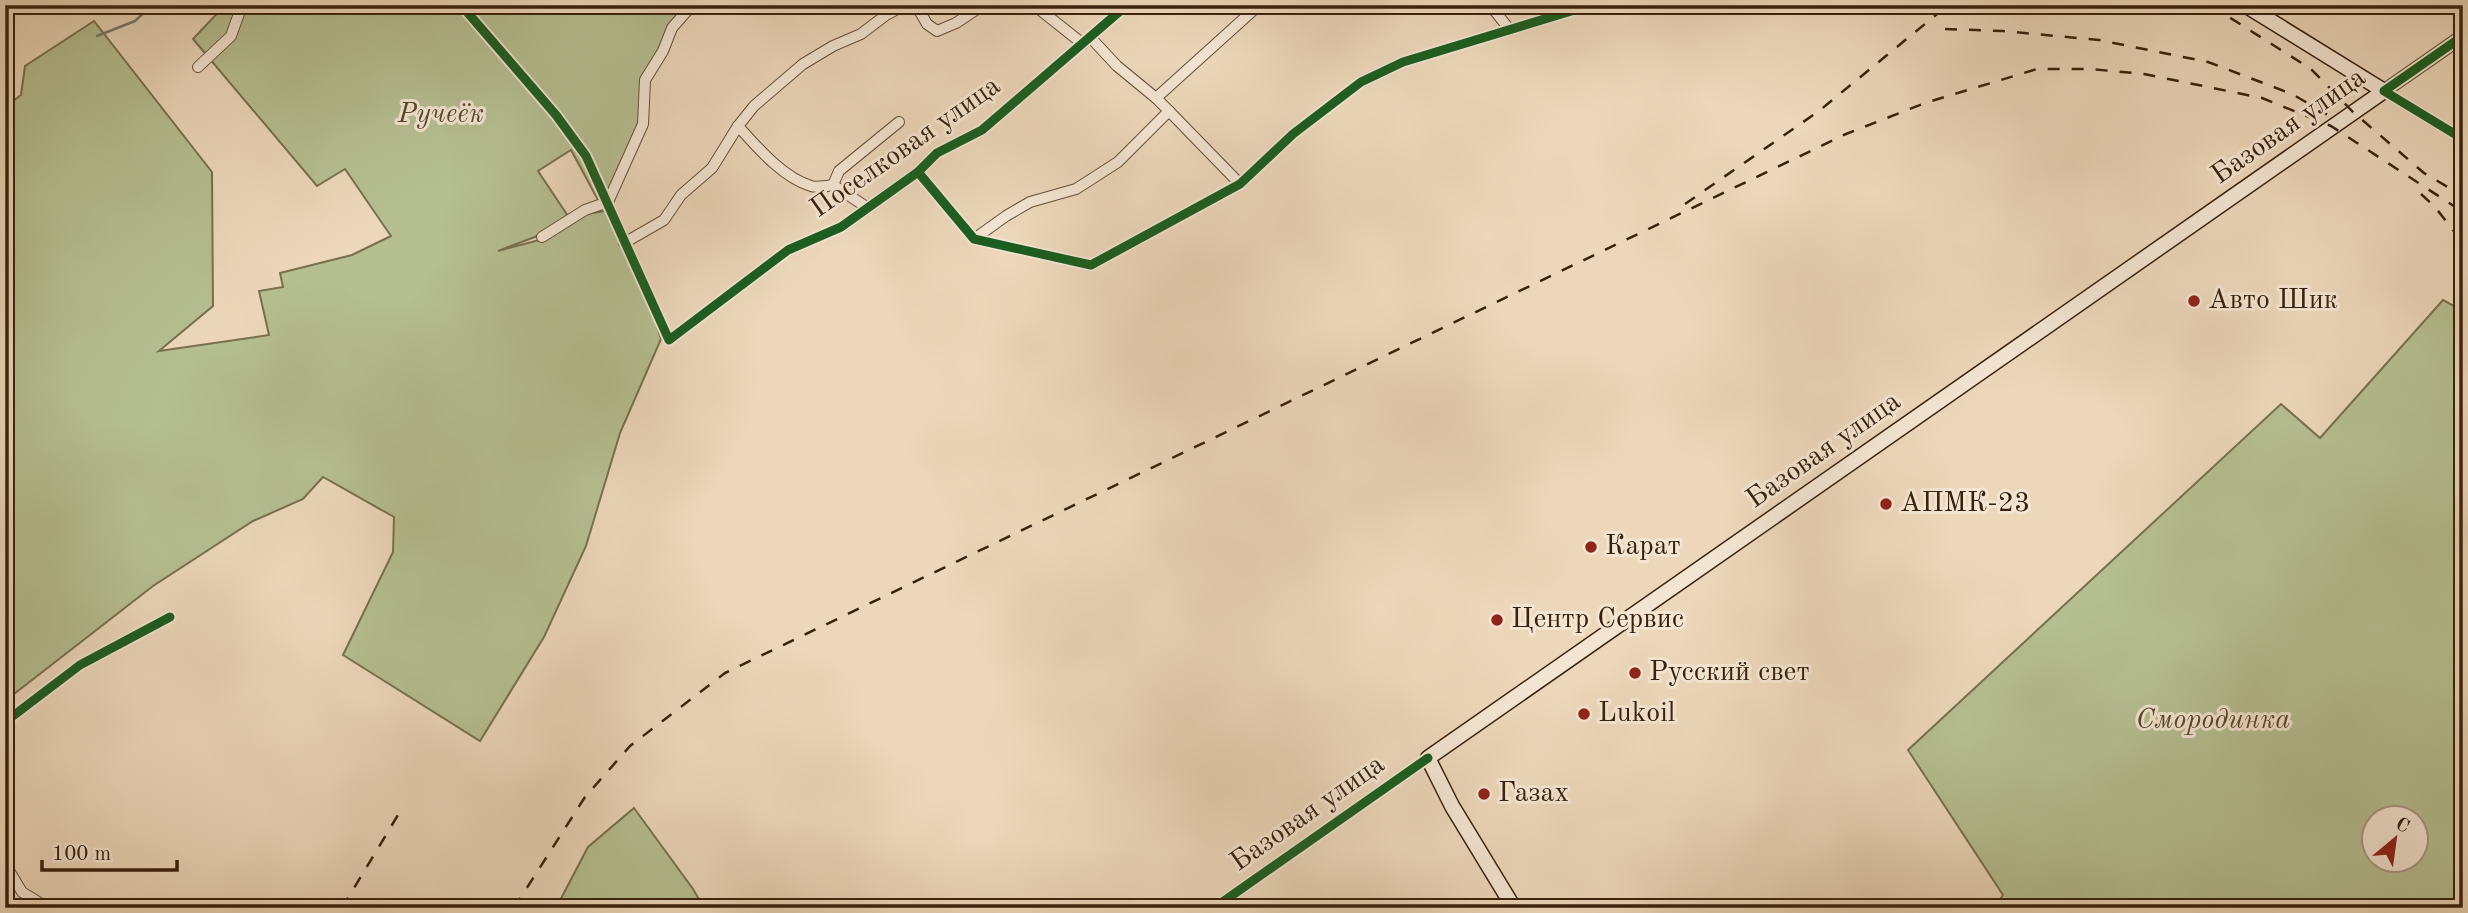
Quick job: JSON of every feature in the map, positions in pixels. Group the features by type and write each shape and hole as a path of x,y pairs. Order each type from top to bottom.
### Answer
{"main road":[{"path":"2245,5 2384,91"},
{"name":"Базовая улица","path":"1428,758 2384,91"},
{"path":"1428,758 1452,806 1514,908"}],"street":[{"path":"198,67 231,36 242,5"},
{"path":"461,5 556,115 586,156 624,243 664,220 681,195 712,169 738,126 754,106 803,64 833,46 861,34 886,15 905,5"},
{"path":"542,237 585,210 608,202 643,124 645,80 663,51 672,28 692,5"},
{"path":"916,5 927,24 937,31 956,23 983,5"},
{"path":"1034,5 1087,41 1156,98 1240,184"},
{"name":"Поселковая улица","path":"624,243 669,340 788,250 841,227 918,172 937,153 982,130 1127,5"},
{"path":"1156,98 1259,5"},
{"path":"1490,5 1510,30"},
{"path":"918,172 974,239 1091,265 1240,184 1293,134 1361,82 1403,62 1591,5"},
{"name":"Базовая улица","path":"2384,91 2463,36"},
{"path":"2384,91 2463,139"},
{"path":"974,239 1030,202 1076,189 1118,162 1169,111"},
{"path":"833,185 839,171 899,122"},
{"path":"738,126 764,155 787,173 813,187 833,185 868,208"},
{"path":"5,722 80,665 170,617"},
{"name":"Базовая улица","path":"1214,908 1428,758"},
{"path":"5,864 22,892 48,908"}],"green space":[{"name":"Ручеёк","path":"225,5 691,5 644,79 641,125 607,195 598,200 571,150 538,171 568,216 540,235 498,251 543,239 586,214 605,211 661,339 620,433 586,546 544,637 480,741 343,655 393,552 394,517 323,477 303,499 253,521 153,586 5,701 5,107 21,95 25,66 94,21 212,172 213,306 159,351 269,335 259,291 283,287 280,273 352,255 391,236 345,169 317,186 193,39"},
{"name":"Смородинка","path":"2443,300 2463,311 2463,908 1994,908 2003,895 1908,750 2281,404 2320,438"},
{"path":"634,808 704,908 556,908 588,847"}],"waterway":[{"path":"97,36 135,21 152,5"}],"railway":[{"path":"1685,204 1819,111 1948,5"},
{"path":"2210,5 2311,69 2353,112 2424,173 2463,196"},
{"path":"1945,29 2003,31 2099,40 2208,62 2292,94 2335,119"},
{"path":"514,908 585,797 630,746 725,673 1846,134 1925,103 2037,69 2090,69 2144,74 2262,98 2331,126 2463,212"},
{"path":"2421,194 2435,207 2463,243"},
{"path":"342,908 401,810"}],"cycle path":[{"path":"461,5 556,115 586,156 669,340 788,250 841,227 918,172 937,153 982,130 1127,5"},
{"path":"918,172 974,239 1091,265 1240,184 1293,134 1361,82 1403,62 1591,5"},
{"path":"2463,36 2384,91 2463,139"},
{"path":"5,722 80,665 170,617"},
{"path":"1214,908 1428,758"}],"place":[{"name":"Авто Шик","path":"2194,301"},
{"name":"АПМК-23","path":"1886,504"},
{"name":"Карат","path":"1591,547"},
{"name":"Центр Сервис","path":"1497,620"},
{"name":"Русский свет","path":"1635,673"},
{"name":"Lukoil","path":"1584,714"},
{"name":"Газах","path":"1484,794"}]}
